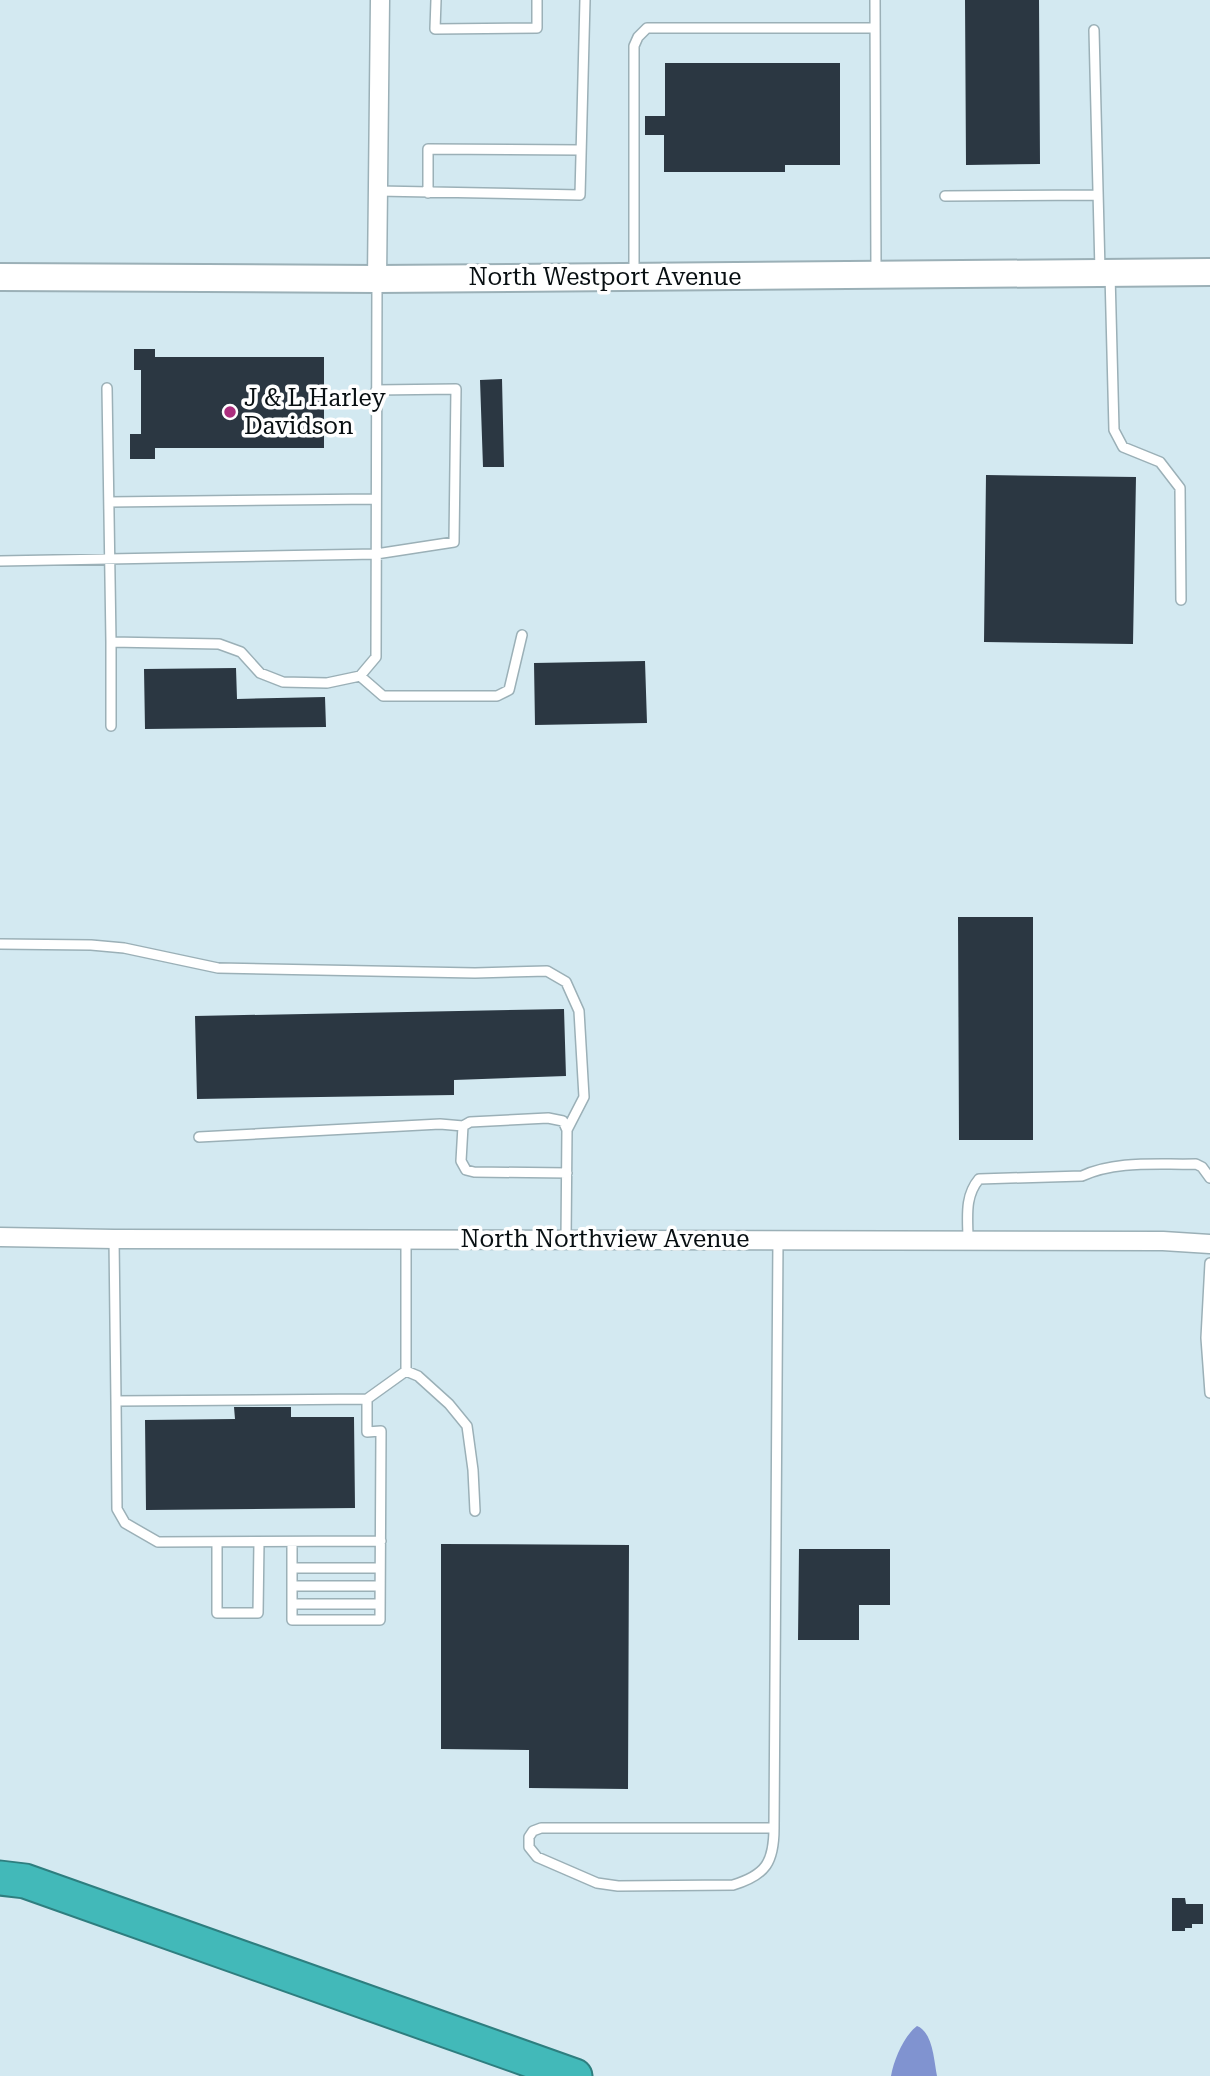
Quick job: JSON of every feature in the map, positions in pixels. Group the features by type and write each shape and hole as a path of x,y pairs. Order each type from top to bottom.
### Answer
{"highway":[{"path":"0,1878 25,1881 575,2076"}],"main road":[{"name":"North Westport Avenue","path":"0,277 377,279 1210,272"}],"street":[{"path":"377,279 380,0"},
{"name":"North Northview Avenue","path":"0,1237 1163,1241 1210,1244"}],"lane":[{"path":"436,0 435,29 537,28 537,0"},
{"path":"378,191 580,195 585,0"},
{"path":"875,0 876,275"},
{"path":"634,276 634,46 642,32 647,28 874,27"},
{"path":"1094,30 1098,195 1114,430 1123,447 1160,462 1180,488 1181,600"},
{"path":"428,193 428,149 580,150"},
{"path":"945,196 1098,195"},
{"path":"111,642 219,644 241,652 260,673 283,682 327,683 360,676 376,657 377,279"},
{"path":"107,388 111,726"},
{"path":"0,561 376,554 454,542 457,389 376,390"},
{"path":"109,502 376,499"},
{"path":"360,676 383,696 497,696 509,690 522,635"},
{"path":"0,944 124,948 218,968 475,973 547,971 566,982 579,1011 584,1097 567,1130"},
{"path":"199,1137 440,1124 463,1126 470,1122 548,1118 563,1121 567,1130 566,1238"},
{"path":"463,1126 461,1161 466,1170 566,1173"},
{"path":"968,1240 968,1200 979,1179 1082,1176 1094,1170 1118,1165 1196,1164 1202,1167 1210,1178"},
{"path":"405,1371 406,1238"},
{"path":"114,1239 117,1509 125,1523 159,1542 381,1541"},
{"path":"774,1828 541,1828 533,1831 529,1838 529,1847 537,1857 597,1883 618,1886 733,1885 749,1880 765,1870 774,1849 778,1239"},
{"path":"1210,1263 1210,1393"},
{"path":"116,1401 367,1399 405,1371"},
{"path":"405,1371 418,1376 449,1404 467,1426 475,1511"},
{"path":"292,1542 292,1620 380,1620 381,1431 367,1432 367,1399"},
{"path":"217,1542 217,1613 258,1612 259,1542"},
{"path":"292,1568 380,1568"},
{"path":"292,1586 380,1586"},
{"path":"292,1604 380,1604"}],"water":[{"path":"917,2026 930,2041 937,2076 891,2076 900,2048"}],"building":[{"path":"965,0 1039,0 1040,164 966,165"},
{"path":"665,63 840,63 840,165 785,165 785,172 664,172 664,135 645,135 645,116 665,116"},
{"path":"134,349 155,349 155,357 324,357 324,448 155,448 155,459 130,459 130,434 141,434 141,370 134,370"},
{"path":"502,379 504,467 483,467 480,380"},
{"path":"986,475 1136,477 1133,644 984,642"},
{"path":"645,661 647,723 535,725 534,663"},
{"path":"236,668 237,699 325,697 326,727 145,729 144,669"},
{"path":"958,917 1033,917 1033,1140 959,1140"},
{"path":"564,1009 566,1076 454,1080 454,1095 197,1099 195,1016"},
{"path":"234,1407 291,1407 291,1417 354,1417 355,1508 146,1510 145,1420 235,1419"},
{"path":"441,1544 629,1545 628,1789 529,1788 529,1750 441,1749"},
{"path":"799,1549 890,1549 890,1605 859,1605 859,1640 798,1640"},
{"path":"1172,1898 1185,1898 1186,1904 1203,1904 1203,1924 1192,1924 1192,1928 1185,1928 1185,1931 1172,1931"}],"place":[{"name":"J & L Harley Davidson","path":"230,412"}]}
